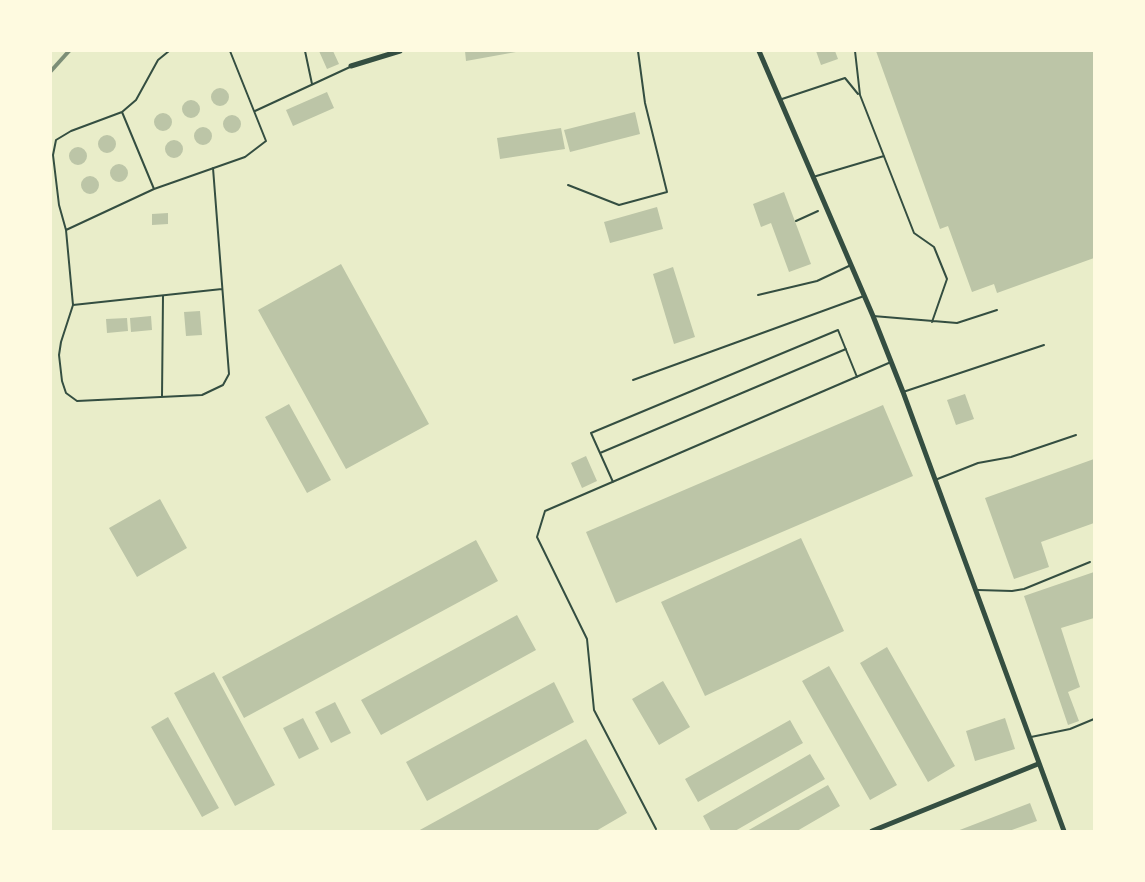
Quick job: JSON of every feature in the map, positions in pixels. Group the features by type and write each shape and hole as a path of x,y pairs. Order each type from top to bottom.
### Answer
{"street":[{"path":"351,66 400,51"},
{"path":"759,51 873,316 903,392 1064,831"},
{"path":"872,831 1038,764"}],"lane":[{"path":"169,51 158,60 136,100 122,112 71,131 56,140 53,155 59,205 66,230 73,305 59,355 66,393 77,401 202,395 224,385 229,374 213,168"},
{"path":"66,230 154,189 245,157 266,141 230,51"},
{"path":"305,51 312,84"},
{"path":"568,185 619,205 667,192 645,103 638,51"},
{"path":"855,51 860,95 914,233 934,247 947,279 932,322"},
{"path":"255,111 351,66"},
{"path":"780,100 845,78 860,95"},
{"path":"122,112 154,189"},
{"path":"813,177 884,156"},
{"path":"758,295 816,281 851,265"},
{"path":"73,305 222,289"},
{"path":"162,296 162,397"},
{"path":"633,380 864,296"},
{"path":"873,316 957,323 997,310"},
{"path":"613,482 591,433 838,330 857,377"},
{"path":"903,392 1044,345"},
{"path":"600,453 846,349"},
{"path":"656,829 594,710 587,639 537,537 545,511 891,362"},
{"path":"935,480 978,462 1011,457 1076,435"},
{"path":"975,590 1024,589 1090,562"},
{"path":"1028,738 1070,729 1094,719"}],"path":[{"path":"796,221 826,208"}],"building":[{"path":"319,51 333,51 339,64 327,69"},
{"path":"465,51 516,51 516,52 466,61"},
{"path":"816,51 835,51 838,59 821,65"},
{"path":"876,51 1094,51 1094,258 997,293 994,284 972,292 948,226 940,229"},
{"path":"220,88 226,91 229,97 226,103 220,106 214,103 211,97 214,91"},
{"path":"327,92 334,108 293,126 286,110"},
{"path":"191,100 197,103 200,109 197,115 191,118 185,115 182,109 185,103"},
{"path":"635,112 640,134 570,152 564,130"},
{"path":"163,113 169,116 172,122 169,128 163,131 157,128 154,122 157,116"},
{"path":"232,115 238,118 241,124 238,130 232,133 226,130 223,124 226,118"},
{"path":"203,127 209,130 212,136 209,142 203,145 197,142 194,136 197,130"},
{"path":"561,128 565,149 500,159 497,138"},
{"path":"107,135 113,138 116,144 113,150 107,153 101,150 98,144 101,138"},
{"path":"174,140 180,143 183,149 180,155 174,158 168,155 165,149 168,143"},
{"path":"78,147 84,150 87,156 84,162 78,165 72,162 69,156 72,150"},
{"path":"119,164 125,167 128,173 125,179 119,182 113,179 110,173 113,167"},
{"path":"90,176 96,179 99,185 96,191 90,194 84,191 81,185 84,179"},
{"path":"784,192 811,264 789,272 771,223 761,227 753,204"},
{"path":"657,207 663,229 610,243 604,222"},
{"path":"168,213 168,224 152,225 152,214"},
{"path":"341,264 429,424 346,469 258,310"},
{"path":"673,267 695,337 674,344 653,274"},
{"path":"200,311 202,335 186,336 184,312"},
{"path":"151,316 152,330 131,332 130,318"},
{"path":"127,318 128,331 107,333 106,319"},
{"path":"965,394 974,419 956,425 947,400"},
{"path":"289,404 331,480 307,493 265,417"},
{"path":"883,405 913,476 616,603 586,532"},
{"path":"586,456 597,481 582,488 571,463"},
{"path":"1094,459 1094,523 1041,542 1049,567 1014,579 985,498"},
{"path":"160,499 187,548 137,577 109,528"},
{"path":"801,538 844,631 705,696 661,602"},
{"path":"476,540 498,581 244,718 222,677"},
{"path":"1094,572 1094,618 1061,628 1080,687 1068,692 1079,721 1068,725 1024,596"},
{"path":"517,615 536,650 381,735 361,700"},
{"path":"887,647 955,766 928,782 860,663"},
{"path":"829,666 897,785 870,800 802,681"},
{"path":"214,672 275,785 235,806 174,693"},
{"path":"663,681 690,727 659,745 632,699"},
{"path":"554,682 574,722 427,801 406,762"},
{"path":"335,702 351,733 331,743 315,712"},
{"path":"168,717 219,808 202,817 151,727"},
{"path":"303,718 319,749 299,759 283,728"},
{"path":"1005,718 1015,749 975,761 966,731"},
{"path":"790,720 803,743 698,802 685,779"},
{"path":"586,739 627,813 596,831 418,831"},
{"path":"810,754 825,779 735,831 711,831 703,816"},
{"path":"828,785 840,806 797,831 747,831"},
{"path":"1030,803 1037,821 1009,831 957,831"}],"railway":[{"path":"51,71 69,51"}]}
